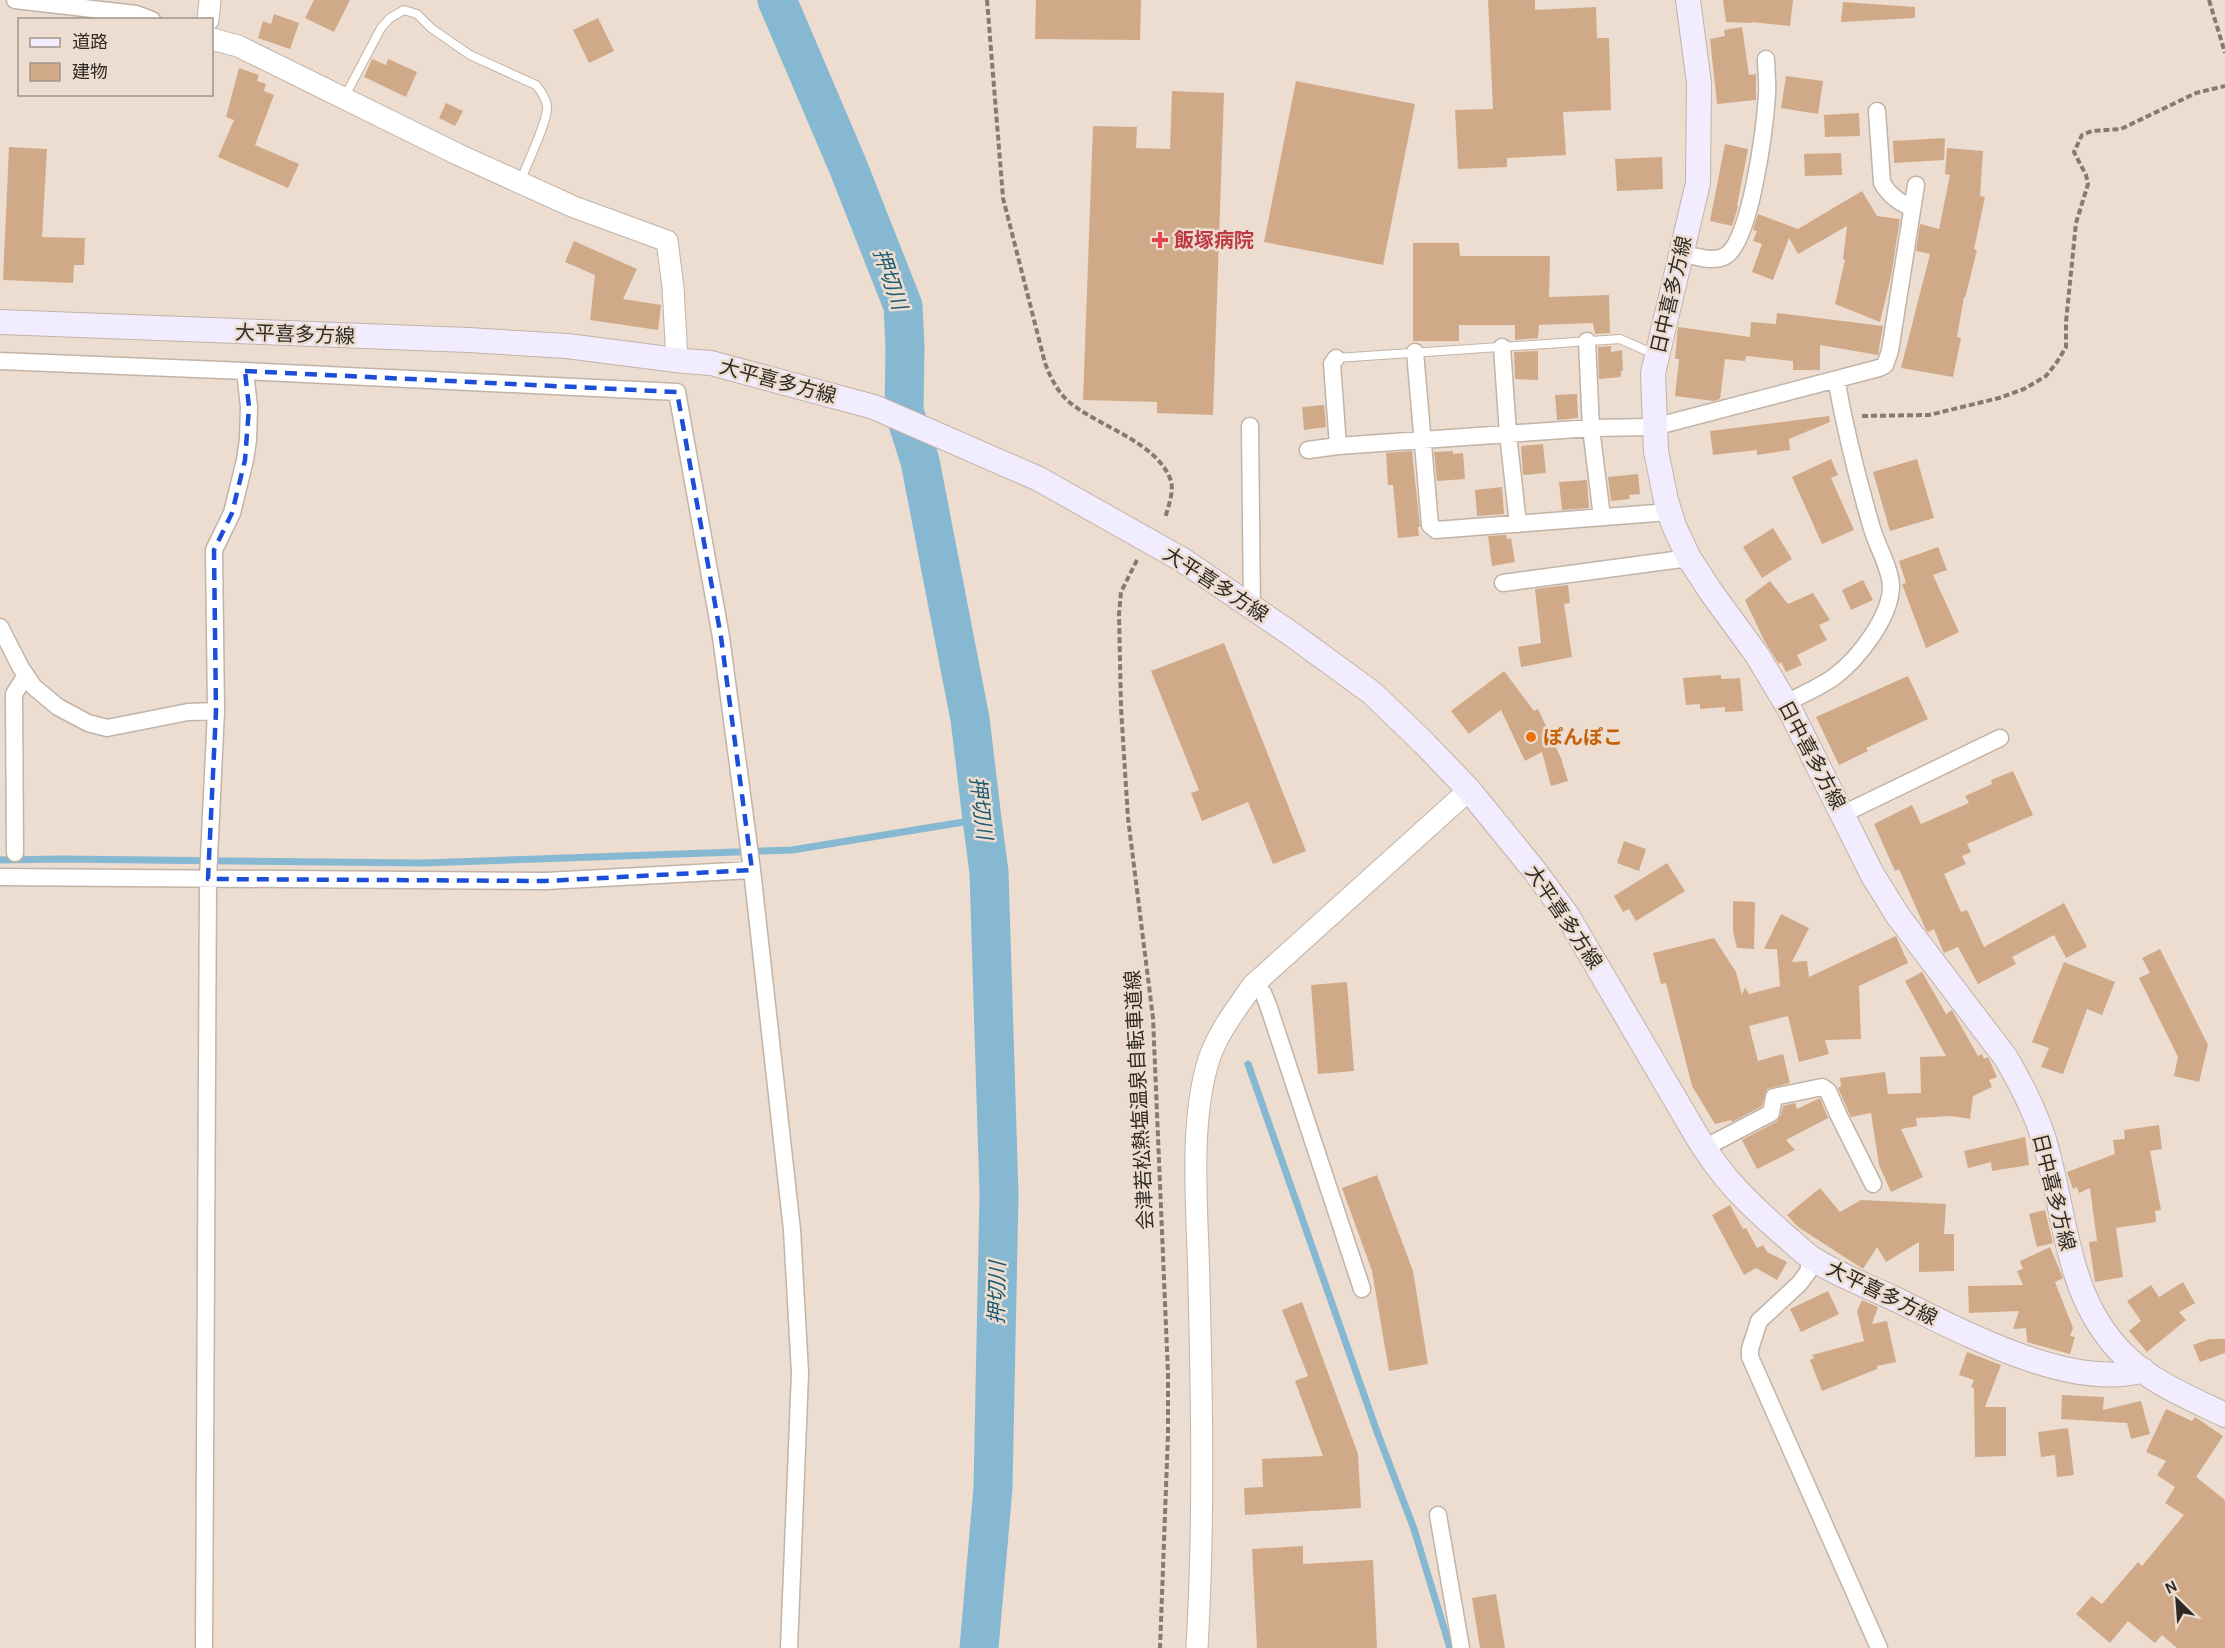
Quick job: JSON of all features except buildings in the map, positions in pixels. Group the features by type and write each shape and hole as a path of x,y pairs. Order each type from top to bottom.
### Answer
{"main road":[{"name":"日中喜多方線","path":"1688,0 1699,83 1698,174 1653,373 1656,451 1674,526 1689,558 1757,655 1786,703 1872,874 1898,916 2006,1058 2018,1079 2048,1153 2080,1289 2109,1338 2125,1356 2160,1383 2225,1415"},
{"name":"大平喜多方線","path":"0,321 468,340 567,346 711,363 874,406 1039,478 1180,559 1252,607 1372,693 1423,742 1469,790 1567,915 1719,1171 1745,1200 1811,1258 1989,1344 2027,1358 2086,1374 2128,1374 2143,1370"}],"street":[{"path":"15,0 136,14 147,18"},
{"path":"208,18 210,0"},
{"path":"213,39 238,46 574,207 667,241 673,287 677,360"},
{"path":"1681,254 1717,259 1725,257 1737,245 1750,205 1765,119 1766,59"},
{"path":"1876,111 1882,183 1886,190 1902,204 1912,208"},
{"path":"1308,450 1591,428 1654,427 1885,365 1892,339 1916,185"},
{"path":"1587,341 1591,428 1602,517"},
{"path":"1502,347 1508,434 1518,524"},
{"path":"1415,352 1430,525 1436,530 1670,512"},
{"path":"1336,358 1332,364 1338,446"},
{"path":"0,361 245,370 677,392 721,637 752,870 792,1230 800,1372 789,1648"},
{"path":"204,1648 208,879 216,711 214,550 232,513 245,460 249,407 245,370"},
{"path":"1786,703 1834,676 1855,656 1883,618 1888,606 1891,585 1871,528 1843,417 1836,379"},
{"path":"1250,426 1252,607"},
{"path":"1503,583 1689,558"},
{"path":"0,627 34,687 58,707 88,723 107,728 188,712 216,711"},
{"path":"15,853 14,694 26,675"},
{"path":"1843,814 2000,738"},
{"path":"1197,1648 1200,1601 1201,1471 1197,1159 1199,1106 1209,1058 1229,1018 1253,985 1469,790"},
{"path":"0,878 546,881 752,870"},
{"path":"1253,985 1263,993 1268,1005 1362,1289"},
{"path":"1704,1148 1771,1113 1774,1097 1822,1087 1828,1091 1873,1184"},
{"path":"1811,1258 1808,1272 1799,1284 1759,1322 1750,1349 1750,1357 1879,1648"},
{"path":"1438,1515 1461,1648"}],"lane":[{"path":"344,98 381,28 390,18 404,10 417,14 431,28 470,54 536,85 543,94 547,103 546,116 520,182"},
{"path":"1336,358 1620,339 1657,355"}],"path":[{"path":"987,0 1004,198 1045,363 1053,384 1072,405 1136,443 1164,468 1172,483 1170,503 1165,518"},
{"path":"2209,0 2225,53"},
{"path":"1843,417 1929,415 1956,410 2024,389 2046,376 2066,347 2076,223 2088,184 2074,152 2082,135 2092,131 2121,129 2196,93 2225,86"},
{"name":"会津若松熱塩温泉自転車道線","path":"1139,556 1121,592 1119,614 1121,708 1128,818 1152,1018 1167,1363 1168,1434 1160,1648"}],"highlighted area":[{"path":"245,371 677,392 721,637 752,870 546,881 208,879 216,711 214,550 232,513 245,460 249,407"}],"waterway":[{"name":"押切川","path":"777,0 847,164 903,306 904,411 920,461 970,719 989,872 999,1194 993,1488 979,1648"},
{"path":"0,860 423,863 792,850 982,819"},
{"path":"1248,1064 1376,1429 1414,1529 1450,1648"}],"place":[{"name":"飯塚病院","path":"1160,240"},
{"name":"ぽんぽこ","path":"1531,737"}]}
